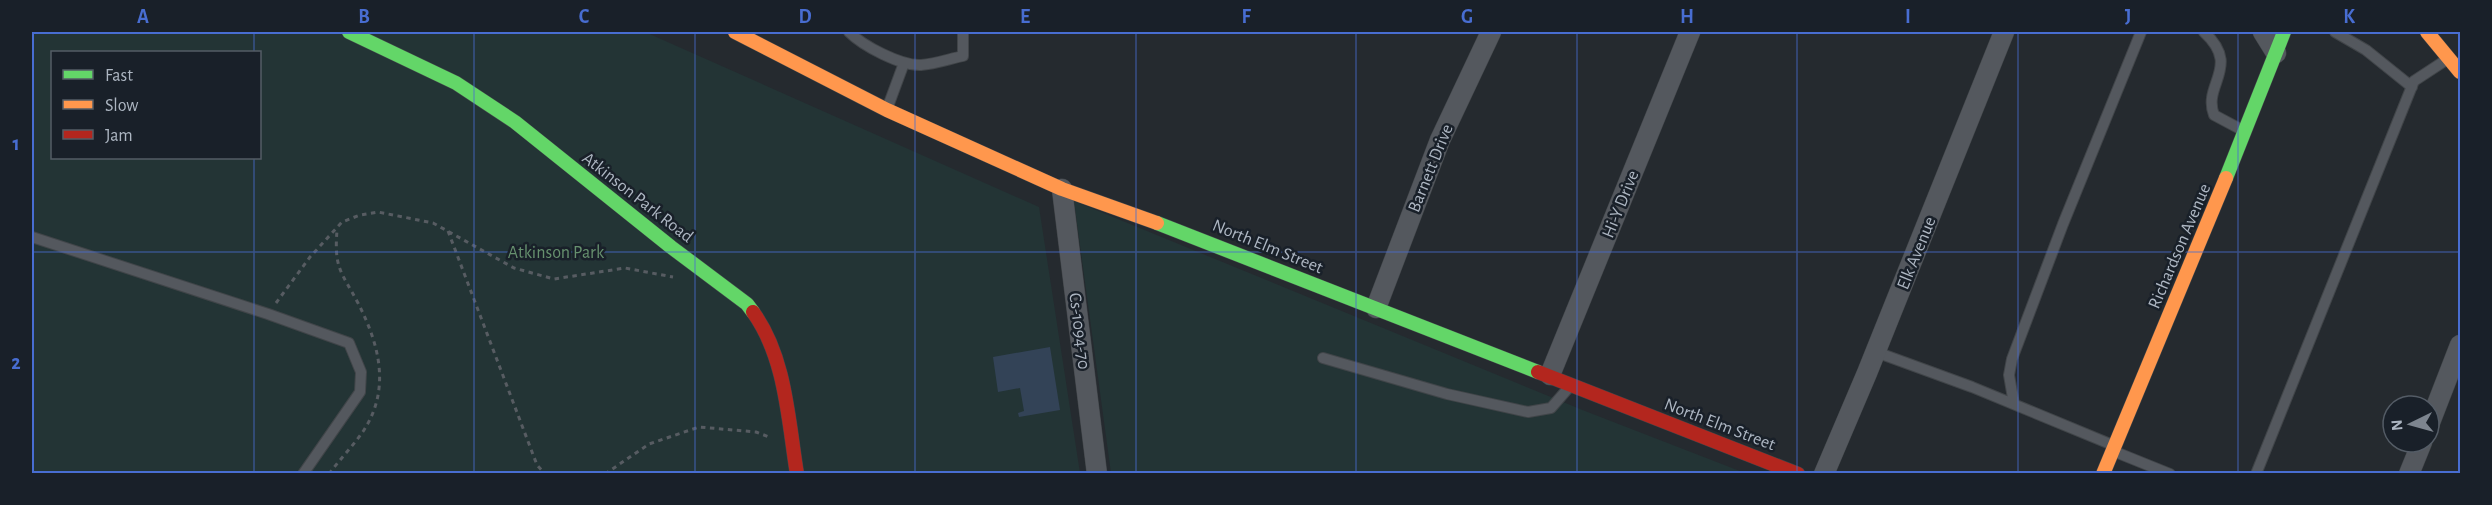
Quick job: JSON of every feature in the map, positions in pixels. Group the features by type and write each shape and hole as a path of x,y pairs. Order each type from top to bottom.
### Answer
{"street":[{"name":"Atkinson Park Road","path":"349,32 456,83 515,122 671,247 741,298 758,316 773,345 782,378 797,474"},
{"name":"North Elm Street","path":"735,32 887,110 1062,189 1190,235 1798,474"},
{"name":"Barnett Drive","path":"1376,308 1440,140 1491,32"},
{"name":"Hi-Y Drive","path":"1550,375 1690,32"},
{"name":"Elk Avenue","path":"1824,474 1876,352 2004,32"},
{"path":"2263,32 2276,52"},
{"name":"Richardson Avenue","path":"2103,474 2284,32"},
{"path":"2427,32 2460,72"},
{"name":"Cs-1094-70","path":"1062,189 1097,474"},
{"path":"2441,394 2460,345"},
{"path":"2409,474 2417,454"}],"lane":[{"path":"849,32 857,39 904,63 921,65 963,56 963,32"},
{"path":"2014,404 2009,386 2012,359 2063,224 2141,32"},
{"path":"2204,32 2215,44 2222,64 2221,75 2211,100 2214,115 2245,131"},
{"path":"2335,32 2366,50 2412,87"},
{"path":"2256,474 2295,371 2414,81 2449,58"},
{"path":"887,110 904,63"},
{"path":"32,237 268,314 349,344 361,372 360,392 303,474"},
{"path":"1876,352 2014,404 2170,474"},
{"path":"1323,358 1447,394 1528,412 1551,408 1571,385"}],"path":[{"path":"268,314 310,257 342,222 360,215 378,212 433,223 513,268 554,279 625,268 676,278"},
{"path":"448,231 537,465 545,474"},
{"path":"605,474 649,444 699,427 756,432 793,447"}],"green space":[{"name":"Atkinson Park","path":"32,32 645,32 1039,207 1080,473 32,473"},
{"path":"1074,201 1585,411 1745,473 1111,473"}],"water":[{"path":"1050,347 1060,410 1019,417 1018,413 1024,411 1020,388 998,392 993,357"}],"traffic: fast":[{"path":"349,32 456,83 515,122 671,247 747,304 753,312"},
{"path":"2226,178 2284,32"},
{"path":"1157,223 1538,372"}],"traffic: slow":[{"path":"735,32 887,110 1062,189 1157,223"},
{"path":"2427,32 2460,72"},
{"path":"2103,474 2226,178"}],"traffic: jam":[{"path":"753,312 773,349 779,369 797,474"},
{"path":"1538,372 1798,474"}]}
